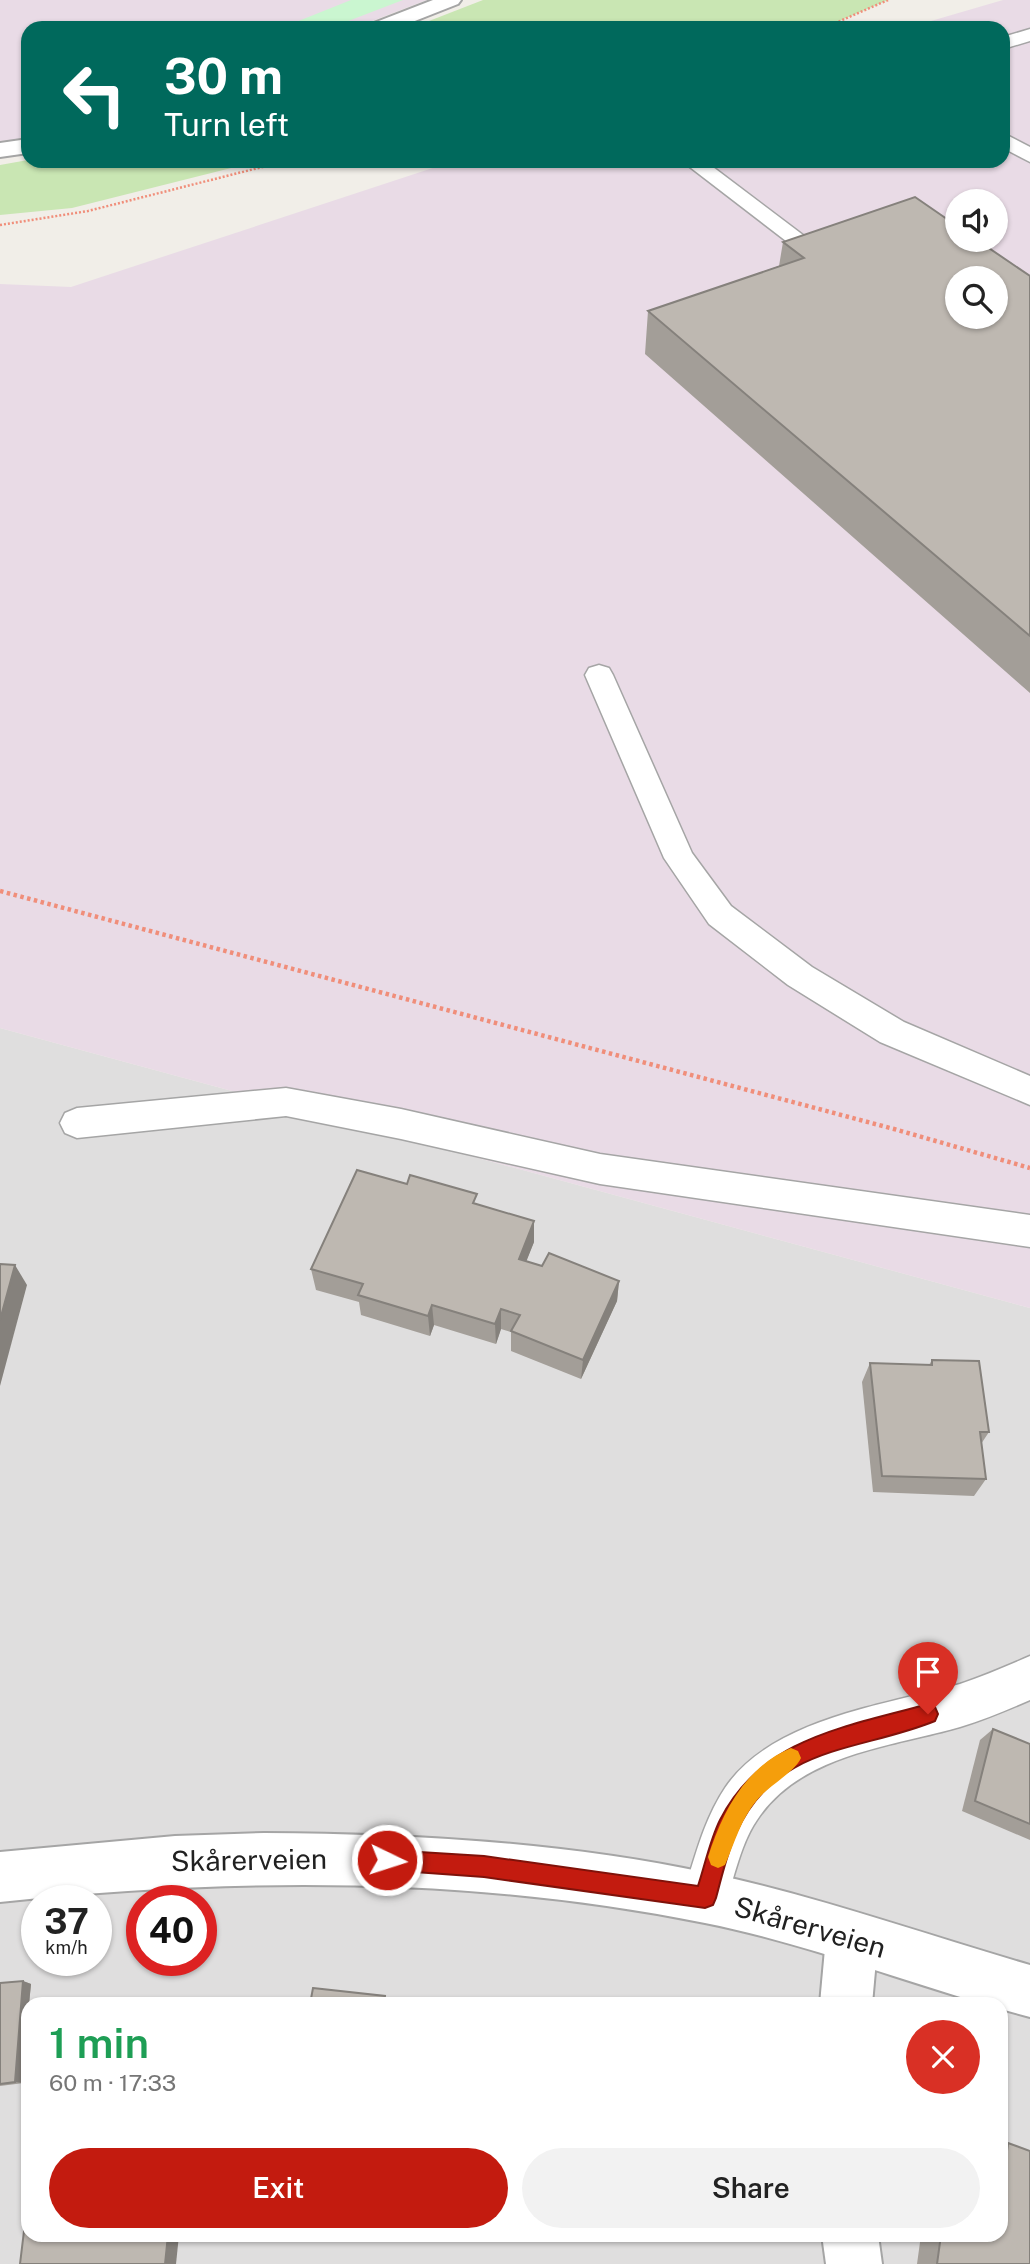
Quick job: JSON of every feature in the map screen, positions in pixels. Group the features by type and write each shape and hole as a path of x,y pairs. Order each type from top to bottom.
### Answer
{"street":[{"path":"396,21 451,0"},
{"path":"0,150 21,147"},
{"name":"Skårerveien","path":"0,1877 68,1868 284,1857 387,1860 484,1867 705,1898 1030,1991"},
{"path":"847,1997 852,1938"},
{"path":"851,2242 854,2264"}],"lane":[{"path":"1010,41 1030,35"},
{"path":"1010,58 1030,51"},
{"path":"1010,143 1030,156"},
{"path":"701,168 856,282"},
{"path":"598,675 679,858 720,915 800,976 891,1032 1030,1091"},
{"path":"78,1123 286,1102 401,1124 600,1169 1030,1231"},
{"path":"705,1898 728,1826 750,1792 779,1765 809,1748 953,1707 1030,1678"}],"path":[{"path":"840,21 888,0"},
{"path":"0,225 88,211 258,168"},
{"path":"0,891 377,994 894,1129 1030,1168"}],"shaded area":[{"path":"0,0 427,0 372,21 21,21 21,140 0,141"},
{"path":"1003,0 1030,0 1030,1308 0,1028 0,284 71,287 433,168 1010,168 1010,21 931,21"},
{"path":"0,1028 1030,1308 1030,2264 0,2264"}],"green space":[{"path":"351,0 403,0 348,21 298,21"},
{"path":"483,0 888,0 839,21 429,21"},
{"path":"21,161 21,168 231,168 72,208 0,215 0,165"}],"building":[{"path":"915,197 945,218 945,252 995,252 1030,276 1030,636 648,311 804,258 783,242"},
{"path":"357,1170 407,1184 410,1175 477,1194 473,1203 534,1221 519,1259 542,1266 549,1253 619,1281 583,1360 511,1331 520,1315 501,1309 495,1324 432,1305 428,1316 358,1295 363,1284 311,1269"},
{"path":"0,1264 15,1265 0,1320"},
{"path":"932,1360 979,1361 989,1432 980,1432 986,1479 882,1476 870,1363 932,1365"},
{"path":"993,1729 1030,1744 1030,1824 975,1801"},
{"path":"23,1981 15,2082 0,2084 0,1983"},
{"path":"313,1988 385,1996 385,1997 311,1997"},
{"path":"1008,2143 1030,2151 1030,2264 937,2264 940,2242 1008,2242"},
{"path":"23,2242 167,2242 165,2264 20,2264"}],"slow traffic":[{"path":"718,1857 728,1826 750,1792 779,1765 791,1758"}],"route":[{"path":"387,1860 484,1867 588,1879 705,1898 728,1826 750,1792 779,1765 809,1748 928,1714"}]}
